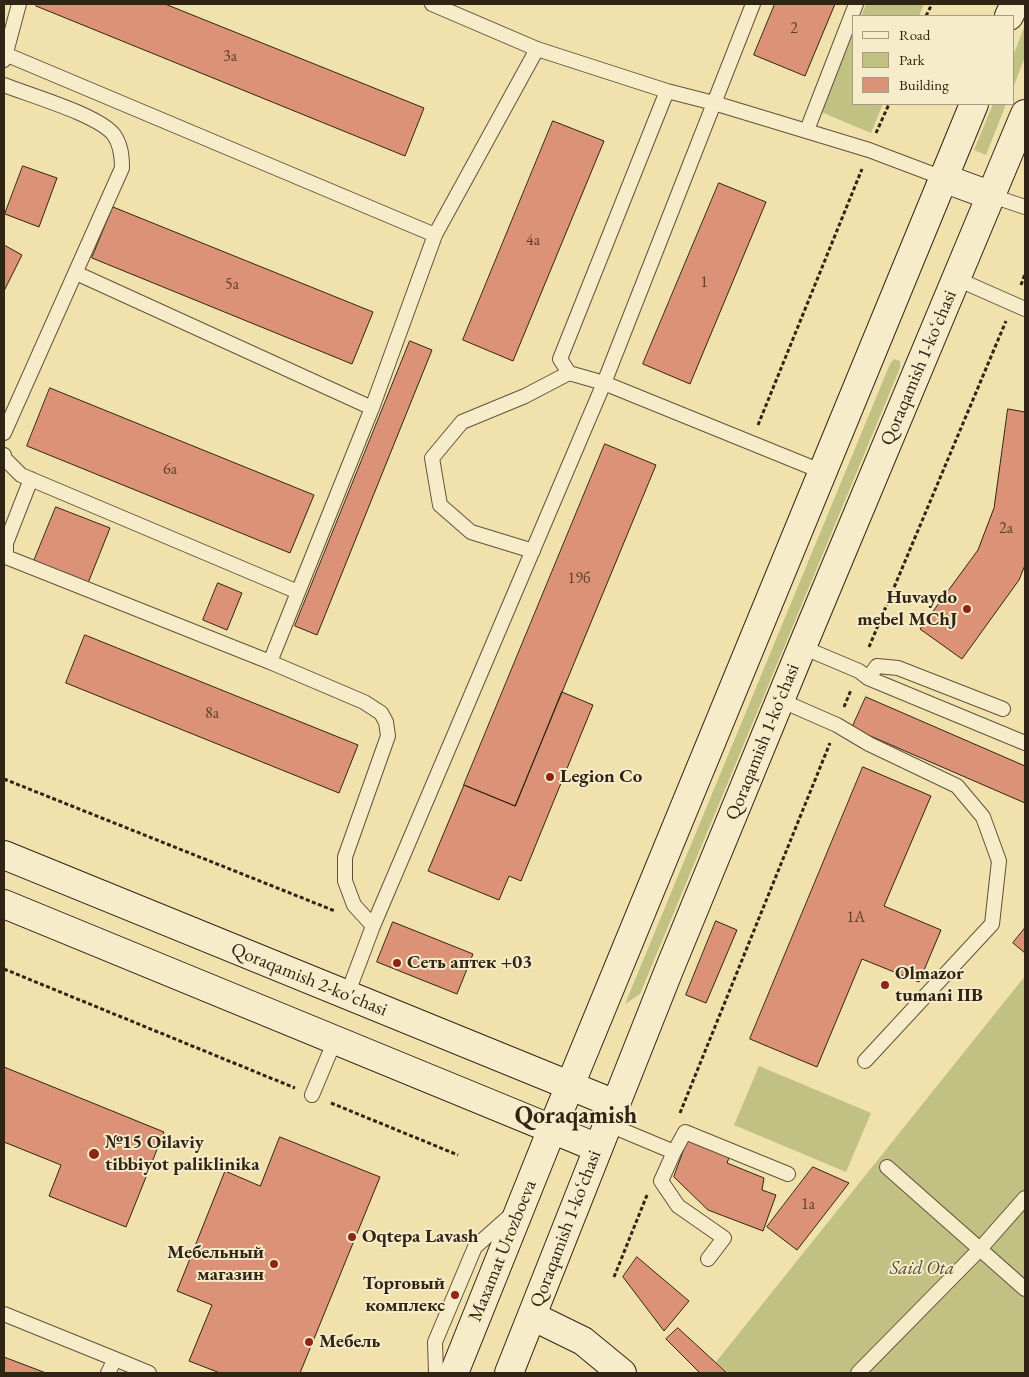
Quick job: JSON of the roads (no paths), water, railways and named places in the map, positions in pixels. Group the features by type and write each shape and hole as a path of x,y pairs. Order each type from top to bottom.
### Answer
{"main road":[{"path":"552,1129 974,105"},
{"name":"Qoraqamish 1-koʻchasi","path":"509,1373 607,1125 780,700 1025,114"},
{"path":"943,178 992,196"},
{"name":"Qoraqamish 2-ko'chasi","path":"4,855 571,1086 607,1125"},
{"path":"4,904 552,1129 607,1125"},
{"name":"Maxamat Urozboeva","path":"454,1373 552,1129"},
{"path":"532,1316 584,1341 622,1373"}],"lane":[{"path":"19,4 4,57 435,235"},
{"path":"432,4 537,49 667,91 807,130 869,150 943,178"},
{"path":"347,995 373,926 604,383 753,4"},
{"path":"807,130 856,4"},
{"path":"270,662 372,408 435,235 537,49"},
{"path":"4,85 92,118 113,134 122,152 122,168 4,433"},
{"path":"667,91 560,359 569,373 604,383 823,472"},
{"path":"992,196 1025,207"},
{"path":"76,273 372,408"},
{"path":"957,279 1019,307"},
{"path":"533,551 471,532 440,504 432,458 462,422 525,396 569,373"},
{"path":"4,455 4,458 21,475 298,592"},
{"path":"31,479 6,543 6,557 270,662 364,702 381,713 386,722 388,736 345,857 345,881 354,905 373,926"},
{"path":"802,647 1025,743"},
{"path":"864,674 877,666 898,668 1003,710"},
{"path":"780,700 837,725 869,744 957,786 983,817 999,861 992,924 865,1061"},
{"path":"312,1095 335,1040"},
{"path":"607,1125 670,1150"},
{"path":"708,1259 724,1238 678,1206 661,1181 670,1150 685,1132 788,1174"},
{"path":"887,1167 1025,1289"},
{"path":"858,1373 980,1249 1025,1198"},
{"path":"436,1373 435,1342 474,1247 521,1207"},
{"path":"4,1314 149,1373"},
{"path":"108,1373 115,1359"}],"place":[{"name":"Huvaydo mebel MChJ","path":"967,609"},
{"name":"Legion Co","path":"550,777"},
{"name":"Сеть аптек +03","path":"397,963"},
{"name":"Olmazor tumani IIB","path":"885,985"},
{"name":"№15 Oilaviy tibbiyot paliklinika","path":"94,1154"},
{"name":"Oqtepa Lavash","path":"352,1237"},
{"name":"Мебельный магазин","path":"274,1264"},
{"name":"Торговый комплекс","path":"455,1295"},
{"name":"Мебель","path":"309,1342"}],"district":[{"name":"Qoraqamish","path":"576,1116"}],"park label":[{"name":"Said Ota","path":"922,1269"}]}
